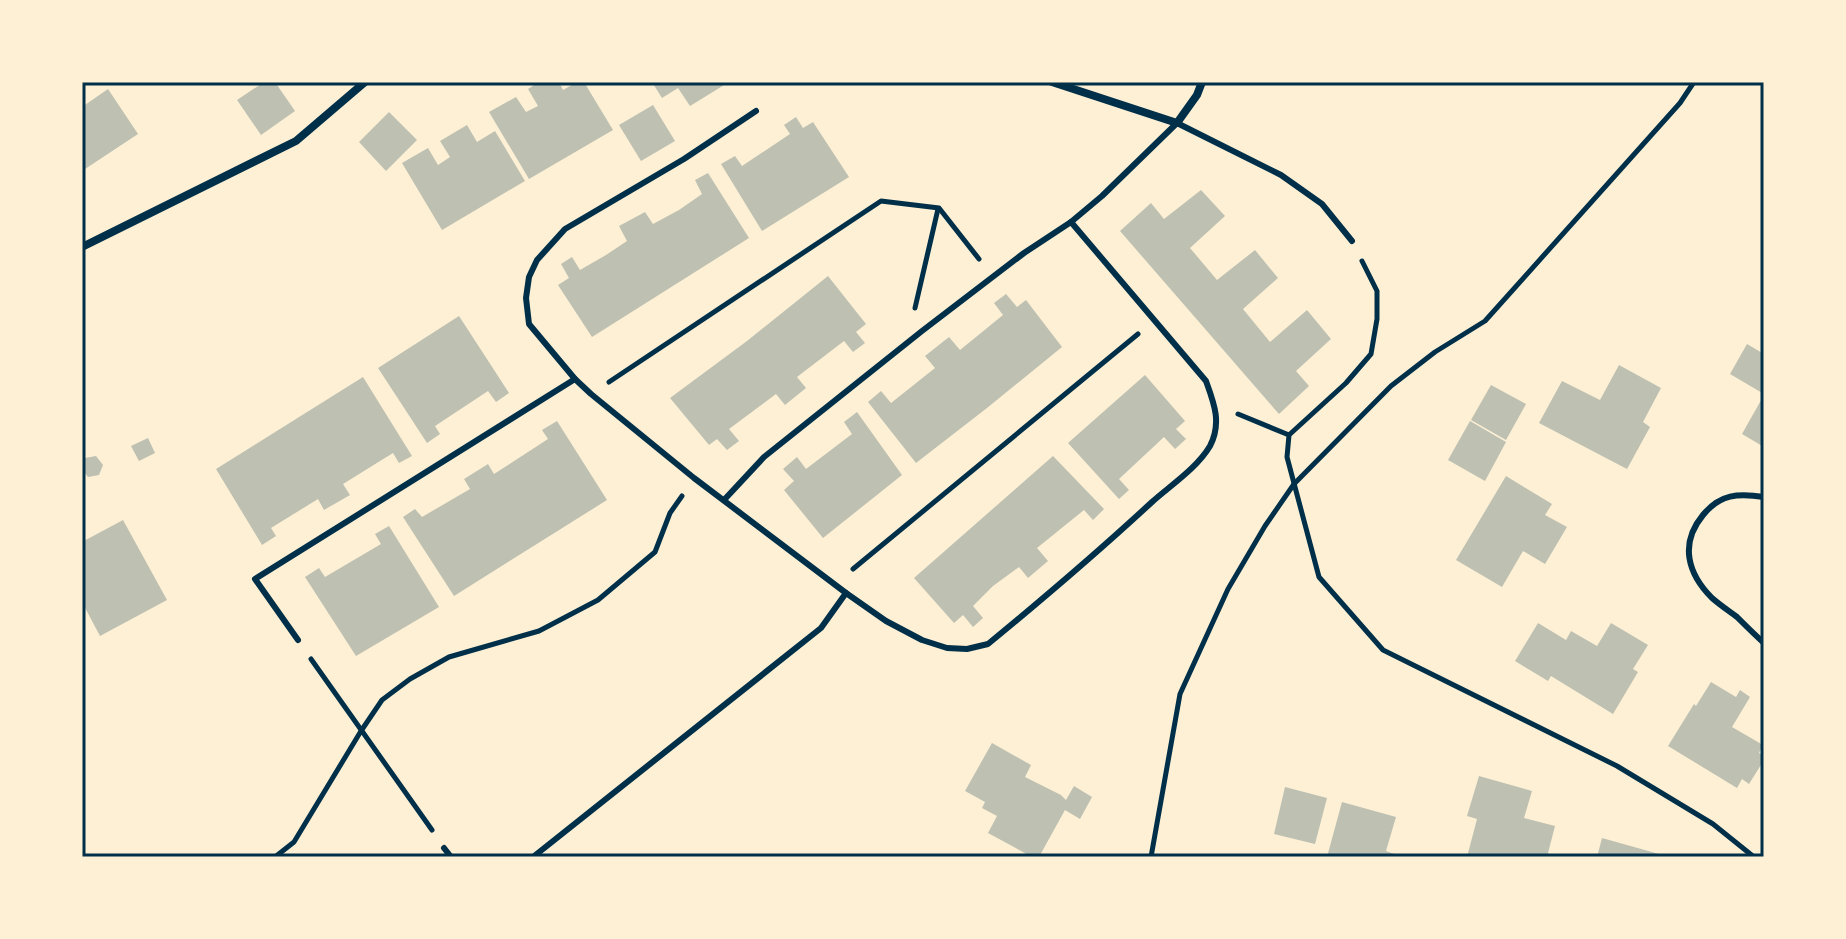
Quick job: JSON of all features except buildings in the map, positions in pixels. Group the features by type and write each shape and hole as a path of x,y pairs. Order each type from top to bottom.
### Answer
{"street":[{"path":"82,247 296,141 365,82"},
{"path":"1052,82 1177,123 1197,95 1202,82"}],"lane":[{"path":"756,111 684,159 565,229 537,260 529,277 526,298 529,324 591,394 694,478 846,593 886,621 922,640 947,648 967,649 988,644 1197,462 1210,446 1216,427 1216,407 1206,381 1071,222"},
{"path":"724,500 764,457 1024,253 1071,222 1177,123 1281,175 1322,204 1352,241"},
{"path":"298,640 255,579 575,379"},
{"path":"1764,497 1734,496 1711,504 1697,522 1689,543 1694,576 1712,598 1761,640 1764,628"},
{"path":"533,857 821,628 846,593"},
{"path":"444,848 451,857"}],"path":[{"path":"1151,857 1180,694 1228,589 1294,484 1391,386 1435,352 1485,321 1680,103 1694,82"},
{"path":"591,394 881,201 939,208 994,276"},
{"path":"906,344 939,208"},
{"path":"1352,241 1377,291 1377,319 1371,354 1346,383 1289,435 1287,457 1319,577 1383,650 1617,766 1713,824 1754,857"},
{"path":"834,584 1154,320"},
{"path":"1216,407 1289,435"},
{"path":"275,857 294,842 382,700 410,679 449,657 539,631 598,600 655,552 670,513 694,478"},
{"path":"298,640 444,848"}]}
